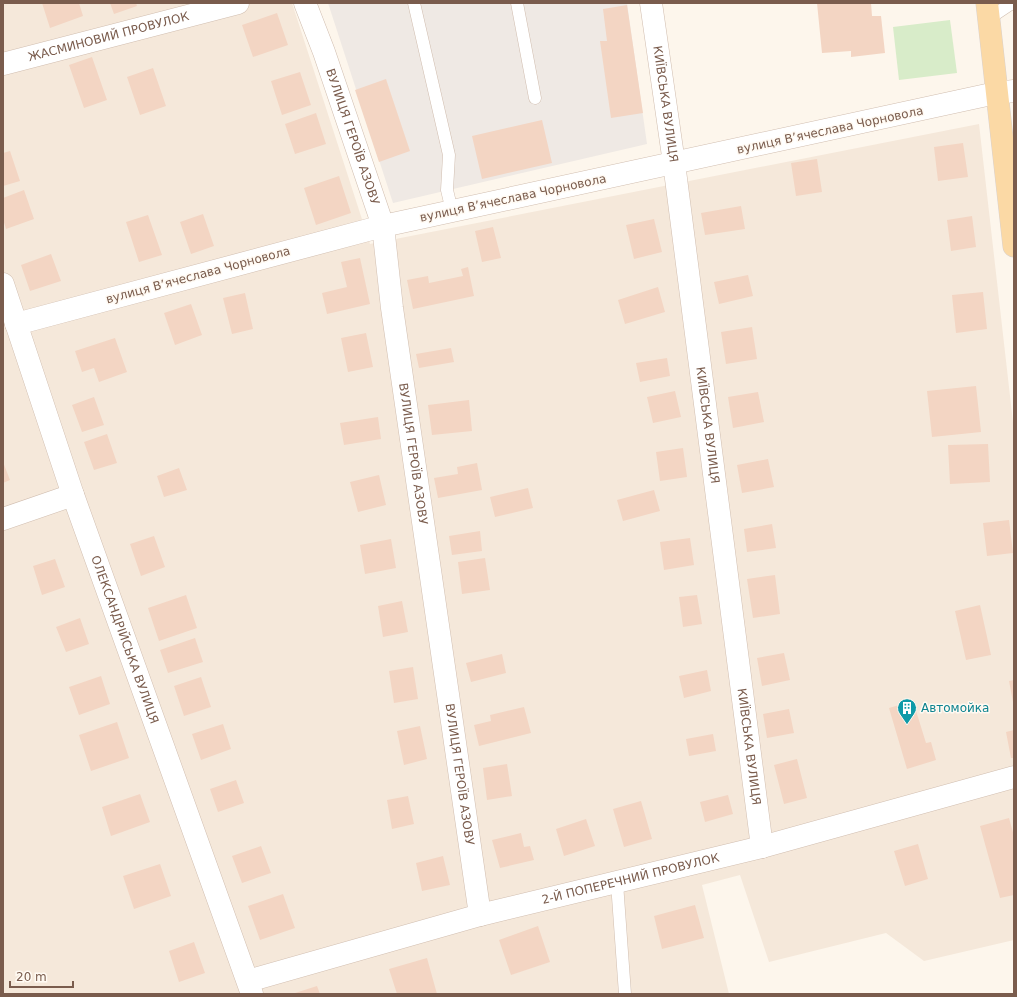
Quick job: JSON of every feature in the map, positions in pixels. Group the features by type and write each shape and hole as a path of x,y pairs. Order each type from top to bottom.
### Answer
{"main road":[{"path":"988,11 1005,92 1014,246"}],"street":[{"name":"ЖАСМИНОВИЙ ПРОВУЛОК","path":"3,64 238,3"},
{"name":"ВУЛИЦЯ ГЕРОЇВ АЗОВУ","path":"306,3 383,226 392,308 480,915"},
{"name":"КИЇВСЬКА ВУЛИЦЯ","path":"651,3 674,163 762,847"},
{"name":"вулиця Вʼячеслава Чорновола","path":"16,324 383,226 1005,92"},
{"name":"ОЛЕКСАНДРІЙСЬКА ВУЛИЦЯ","path":"3,284 73,495 250,987"},
{"path":"3,519 73,495"},
{"name":"2-Й ПОПЕРЕЧНИЙ ПРОВУЛОК","path":"250,987 480,915 618,883 762,847 1014,778"}],"lane":[{"path":"414,3 449,155 447,190 452,211"},
{"path":"517,3 535,98"},
{"path":"988,11 1014,3"},
{"path":"618,883 625,994"}],"shaded area":[{"path":"3,3 292,3 370,244 979,124 1014,431 1014,940 924,961 886,933 769,962 740,875 702,885 729,994 3,994"},
{"path":"328,3 627,3 647,144 393,203"}],"green space":[{"path":"950,20 957,73 899,80 893,27"}],"building":[{"path":"42,3 79,3 83,16 50,28"},
{"path":"110,3 136,3 137,6 114,14"},
{"path":"817,3 871,3 872,16 881,16 885,53 851,57 851,51 822,53"},
{"path":"627,5 643,113 611,118 600,41 607,41 603,9"},
{"path":"277,13 288,45 253,57 242,25"},
{"path":"92,57 107,100 84,108 69,65"},
{"path":"153,68 166,106 140,115 127,77"},
{"path":"300,72 311,105 282,115 271,81"},
{"path":"386,79 410,151 379,162 355,90"},
{"path":"316,113 326,144 295,154 285,124"},
{"path":"542,120 552,163 482,179 472,136"},
{"path":"963,143 968,177 938,181 934,147"},
{"path":"10,151 20,181 3,186 3,153"},
{"path":"817,159 822,192 796,196 791,163"},
{"path":"339,176 351,213 316,225 304,188"},
{"path":"24,190 34,219 6,229 3,219 3,198"},
{"path":"741,206 745,229 705,235 701,213"},
{"path":"203,214 214,246 191,254 180,222"},
{"path":"148,215 162,255 139,262 126,222"},
{"path":"972,216 976,247 951,251 947,220"},
{"path":"654,219 662,252 634,259 626,225"},
{"path":"493,227 501,258 482,262 475,231"},
{"path":"51,254 61,281 30,291 21,265"},
{"path":"360,258 370,304 327,314 322,293 347,287 341,262"},
{"path":"468,267 474,296 413,309 407,280 428,276 429,283 463,276 461,269"},
{"path":"748,275 753,296 719,304 714,282"},
{"path":"658,287 665,312 625,324 618,300"},
{"path":"983,292 987,329 956,333 952,295"},
{"path":"245,293 253,329 232,334 223,298"},
{"path":"191,304 202,335 175,345 164,313"},
{"path":"752,327 757,359 726,364 721,332"},
{"path":"366,333 373,367 348,372 341,338"},
{"path":"115,338 127,372 99,382 94,368 82,372 75,351"},
{"path":"451,348 454,362 419,368 416,354"},
{"path":"667,358 670,376 640,382 636,363"},
{"path":"976,386 981,432 932,437 927,391"},
{"path":"675,391 681,417 653,423 647,397"},
{"path":"758,392 764,422 733,428 728,397"},
{"path":"94,397 104,425 82,432 72,405"},
{"path":"469,400 472,431 432,435 428,405"},
{"path":"378,417 381,439 344,445 340,423"},
{"path":"107,434 117,463 94,470 84,442"},
{"path":"988,444 990,482 950,484 948,445"},
{"path":"683,448 687,477 660,481 656,452"},
{"path":"768,459 774,487 742,493 737,465"},
{"path":"3,462 10,480 3,483"},
{"path":"477,463 482,490 438,498 434,478 458,474 457,467"},
{"path":"179,468 187,490 164,497 157,476"},
{"path":"379,475 386,505 358,512 350,482"},
{"path":"528,488 533,508 495,517 490,497"},
{"path":"654,490 660,511 623,521 617,500"},
{"path":"1009,520 1013,553 987,556 983,523"},
{"path":"772,524 776,548 747,552 744,529"},
{"path":"480,531 482,551 452,555 449,536"},
{"path":"154,536 165,567 141,576 130,544"},
{"path":"690,538 694,565 664,570 660,542"},
{"path":"391,539 396,568 365,574 360,545"},
{"path":"485,558 490,590 462,594 458,562"},
{"path":"55,559 65,587 42,595 33,566"},
{"path":"775,575 780,614 753,618 747,579"},
{"path":"186,595 197,628 159,641 148,608"},
{"path":"697,595 702,624 683,627 679,597"},
{"path":"402,601 408,632 383,637 378,606"},
{"path":"980,605 991,655 966,660 955,611"},
{"path":"80,618 89,644 66,652 56,627"},
{"path":"195,638 203,662 168,673 160,650"},
{"path":"784,653 790,680 762,686 757,658"},
{"path":"502,654 506,673 471,682 466,663"},
{"path":"413,667 418,699 394,703 389,671"},
{"path":"707,670 711,691 684,698 679,676"},
{"path":"101,676 110,704 79,715 69,687"},
{"path":"201,677 211,707 184,716 174,686"},
{"path":"1014,680 1014,702 1013,702 1009,681"},
{"name":"Автомойка","path":"913,701 926,743 931,742 936,760 907,769 889,708"},
{"path":"524,707 531,733 479,746 474,725 491,721 490,715"},
{"path":"789,709 794,733 767,738 763,714"},
{"path":"117,722 129,758 91,771 79,735"},
{"path":"223,724 231,749 201,760 192,734"},
{"path":"420,726 427,759 404,765 397,731"},
{"path":"1014,730 1014,758 1011,758 1006,732"},
{"path":"713,734 716,751 689,756 686,739"},
{"path":"797,759 807,798 784,804 774,765"},
{"path":"507,764 512,796 487,800 483,768"},
{"path":"236,780 244,803 218,812 210,789"},
{"path":"140,794 150,822 111,836 102,807"},
{"path":"728,795 733,814 705,822 700,802"},
{"path":"408,796 414,824 392,829 387,800"},
{"path":"641,801 652,839 624,847 613,809"},
{"path":"1009,818 1014,836 1014,895 1000,898 980,826"},
{"path":"586,819 595,846 564,856 556,829"},
{"path":"521,833 524,847 530,846 534,860 500,868 492,840"},
{"path":"918,844 928,879 905,886 894,851"},
{"path":"261,846 271,873 242,883 232,856"},
{"path":"443,856 450,885 422,891 416,863"},
{"path":"160,864 171,896 134,909 123,876"},
{"path":"283,894 295,928 260,940 248,906"},
{"path":"695,905 704,938 662,949 654,916"},
{"path":"538,926 550,962 511,975 499,940"},
{"path":"194,942 205,973 179,982 169,951"},
{"path":"427,958 437,994 397,994 389,969"},
{"path":"317,986 320,994 292,994"}],"place":[{"name":"Автомойка","path":"907,725"}]}
